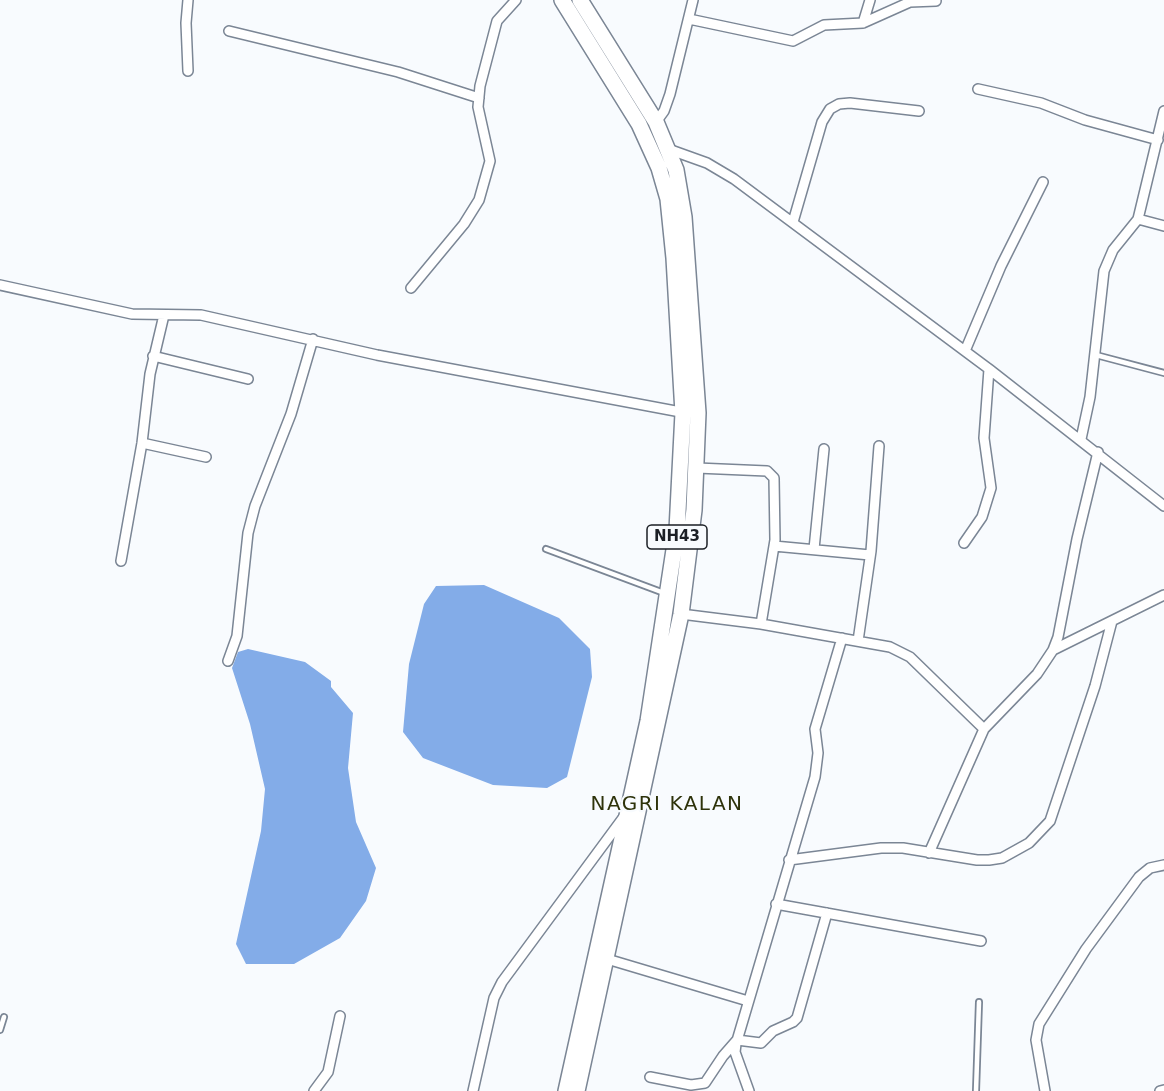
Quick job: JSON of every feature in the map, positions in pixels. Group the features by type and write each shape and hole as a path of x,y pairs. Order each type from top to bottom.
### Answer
{"highway":[{"name":"NH43","path":"562,0 639,124 659,168 668,199 697,468 681,614 577,1091"},
{"name":"NH43","path":"566,1091 648,721 669,595 690,413 684,217 676,170 656,122 580,0"}],"street":[{"path":"188,0 189,70"},
{"path":"411,288 464,224 479,200 487,178 489,148 480,120 479,98 494,29 501,13 516,0"},
{"path":"656,122 664,111 670,94 693,0"},
{"path":"864,23 870,0"},
{"path":"688,19 793,41 824,25 864,23 910,2 936,1"},
{"path":"229,31 398,72 479,98"},
{"path":"978,89 1041,103 1084,120 1158,140"},
{"path":"793,222 822,122 830,109 838,104 850,103 919,111"},
{"path":"1081,439 1095,355 1102,281 1108,260 1138,219 1164,111"},
{"path":"668,149 707,163 793,222 1098,452 1164,506"},
{"path":"965,351 1042,182"},
{"path":"1138,219 1164,226"},
{"path":"0,285 132,314 201,315 376,355 690,413"},
{"path":"121,561 142,443 153,356 164,315"},
{"path":"228,661 240,619 249,533 255,506 291,414 313,339"},
{"path":"153,356 248,379"},
{"path":"964,543 982,517 991,488 984,438 989,369"},
{"path":"142,443 206,457"},
{"path":"858,641 870,555 879,446"},
{"path":"814,549 825,448"},
{"path":"930,853 984,729 1037,674 1053,650 1058,637 1077,539 1098,452"},
{"path":"697,468 772,473 776,496 774,546 761,624"},
{"path":"774,546 870,555"},
{"path":"1053,650 1164,595"},
{"path":"681,614 761,624 890,647 910,657 984,729"},
{"path":"789,860 881,848 977,860 1002,858 1029,843 1044,830 1050,821 1088,709 1112,621"},
{"path":"749,1091 735,1052 737,1040 815,777 818,753 815,729 842,638"},
{"path":"473,1091 494,998 502,982 628,812"},
{"path":"1045,1091 1036,1040 1039,1024 1086,949 1139,877 1150,868 1164,866"},
{"path":"776,904 981,941"},
{"path":"737,1040 762,1043 773,1031 789,1025 797,1018 827,913"},
{"path":"607,959 748,1001"},
{"path":"314,1091 328,1072 340,1016"},
{"path":"650,1077 691,1085 705,1083 737,1040"}],"lane":[{"path":"1095,355 1164,374"},
{"path":"546,549 669,595"},
{"path":"976,1091 979,1002"},
{"path":"0,1030 4,1017"}],"water":[{"path":"484,585 559,618 590,649 592,677 567,777 547,788 493,785 423,758 403,732 409,664 424,604 436,586"},
{"path":"248,649 305,662 331,681 331,687 353,713 348,768 356,822 376,868 366,901 340,938 294,964 246,964 236,944 261,831 265,789 250,724 232,668 238,652"}],"district":[{"name":"NAGRI KALAN","path":"667,805"}]}
